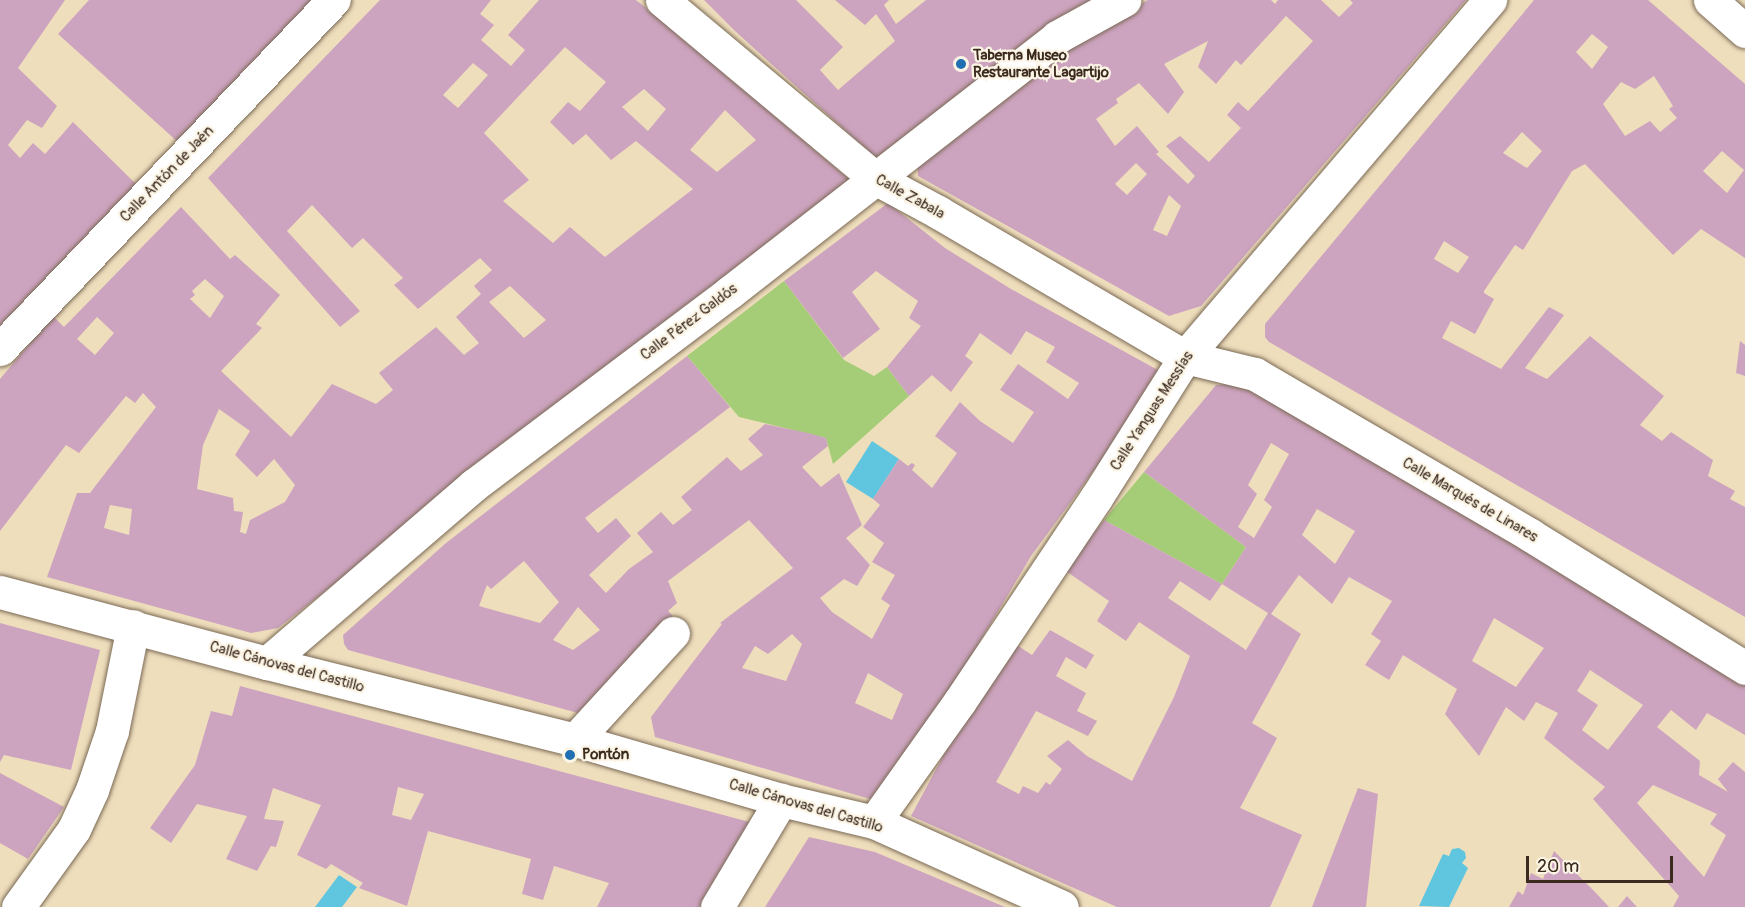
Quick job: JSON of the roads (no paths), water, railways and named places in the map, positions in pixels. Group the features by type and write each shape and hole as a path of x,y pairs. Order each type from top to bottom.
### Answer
{"street":[{"name":"Calle Antón de Jaén","path":"0,349 334,0"},
{"name":"Calle Zabala","path":"662,0 875,178 938,212 1185,357"},
{"name":"Calle Pérez Galdós","path":"267,663 474,484 1057,38 1124,0"},
{"name":"Calle Yanguas Messías","path":"874,822 960,701 1096,498 1185,357 1490,0"},
{"path":"1710,0 1745,31"},
{"name":"Calle Marqués de Linares","path":"1185,357 1255,374 1530,535 1745,668"},
{"name":"Calle Cánovas del Castillo","path":"0,592 267,663 575,740 781,800 874,822 1062,907"},
{"path":"18,907 74,829 92,790 112,731 133,626"},
{"path":"575,740 673,633"},
{"path":"717,907 781,800"}],"water":[{"path":"872,441 899,459 873,499 846,482"},
{"path":"1459,848 1465,852 1466,858 1462,863 1468,868 1449,907 1419,906 1443,854 1449,856 1452,849"},
{"path":"339,875 357,887 342,907 315,907"}],"place":[{"name":"Taberna Museo Restaurante Lagartijo","path":"961,64"},
{"name":"Pontón","path":"570,755"}]}
